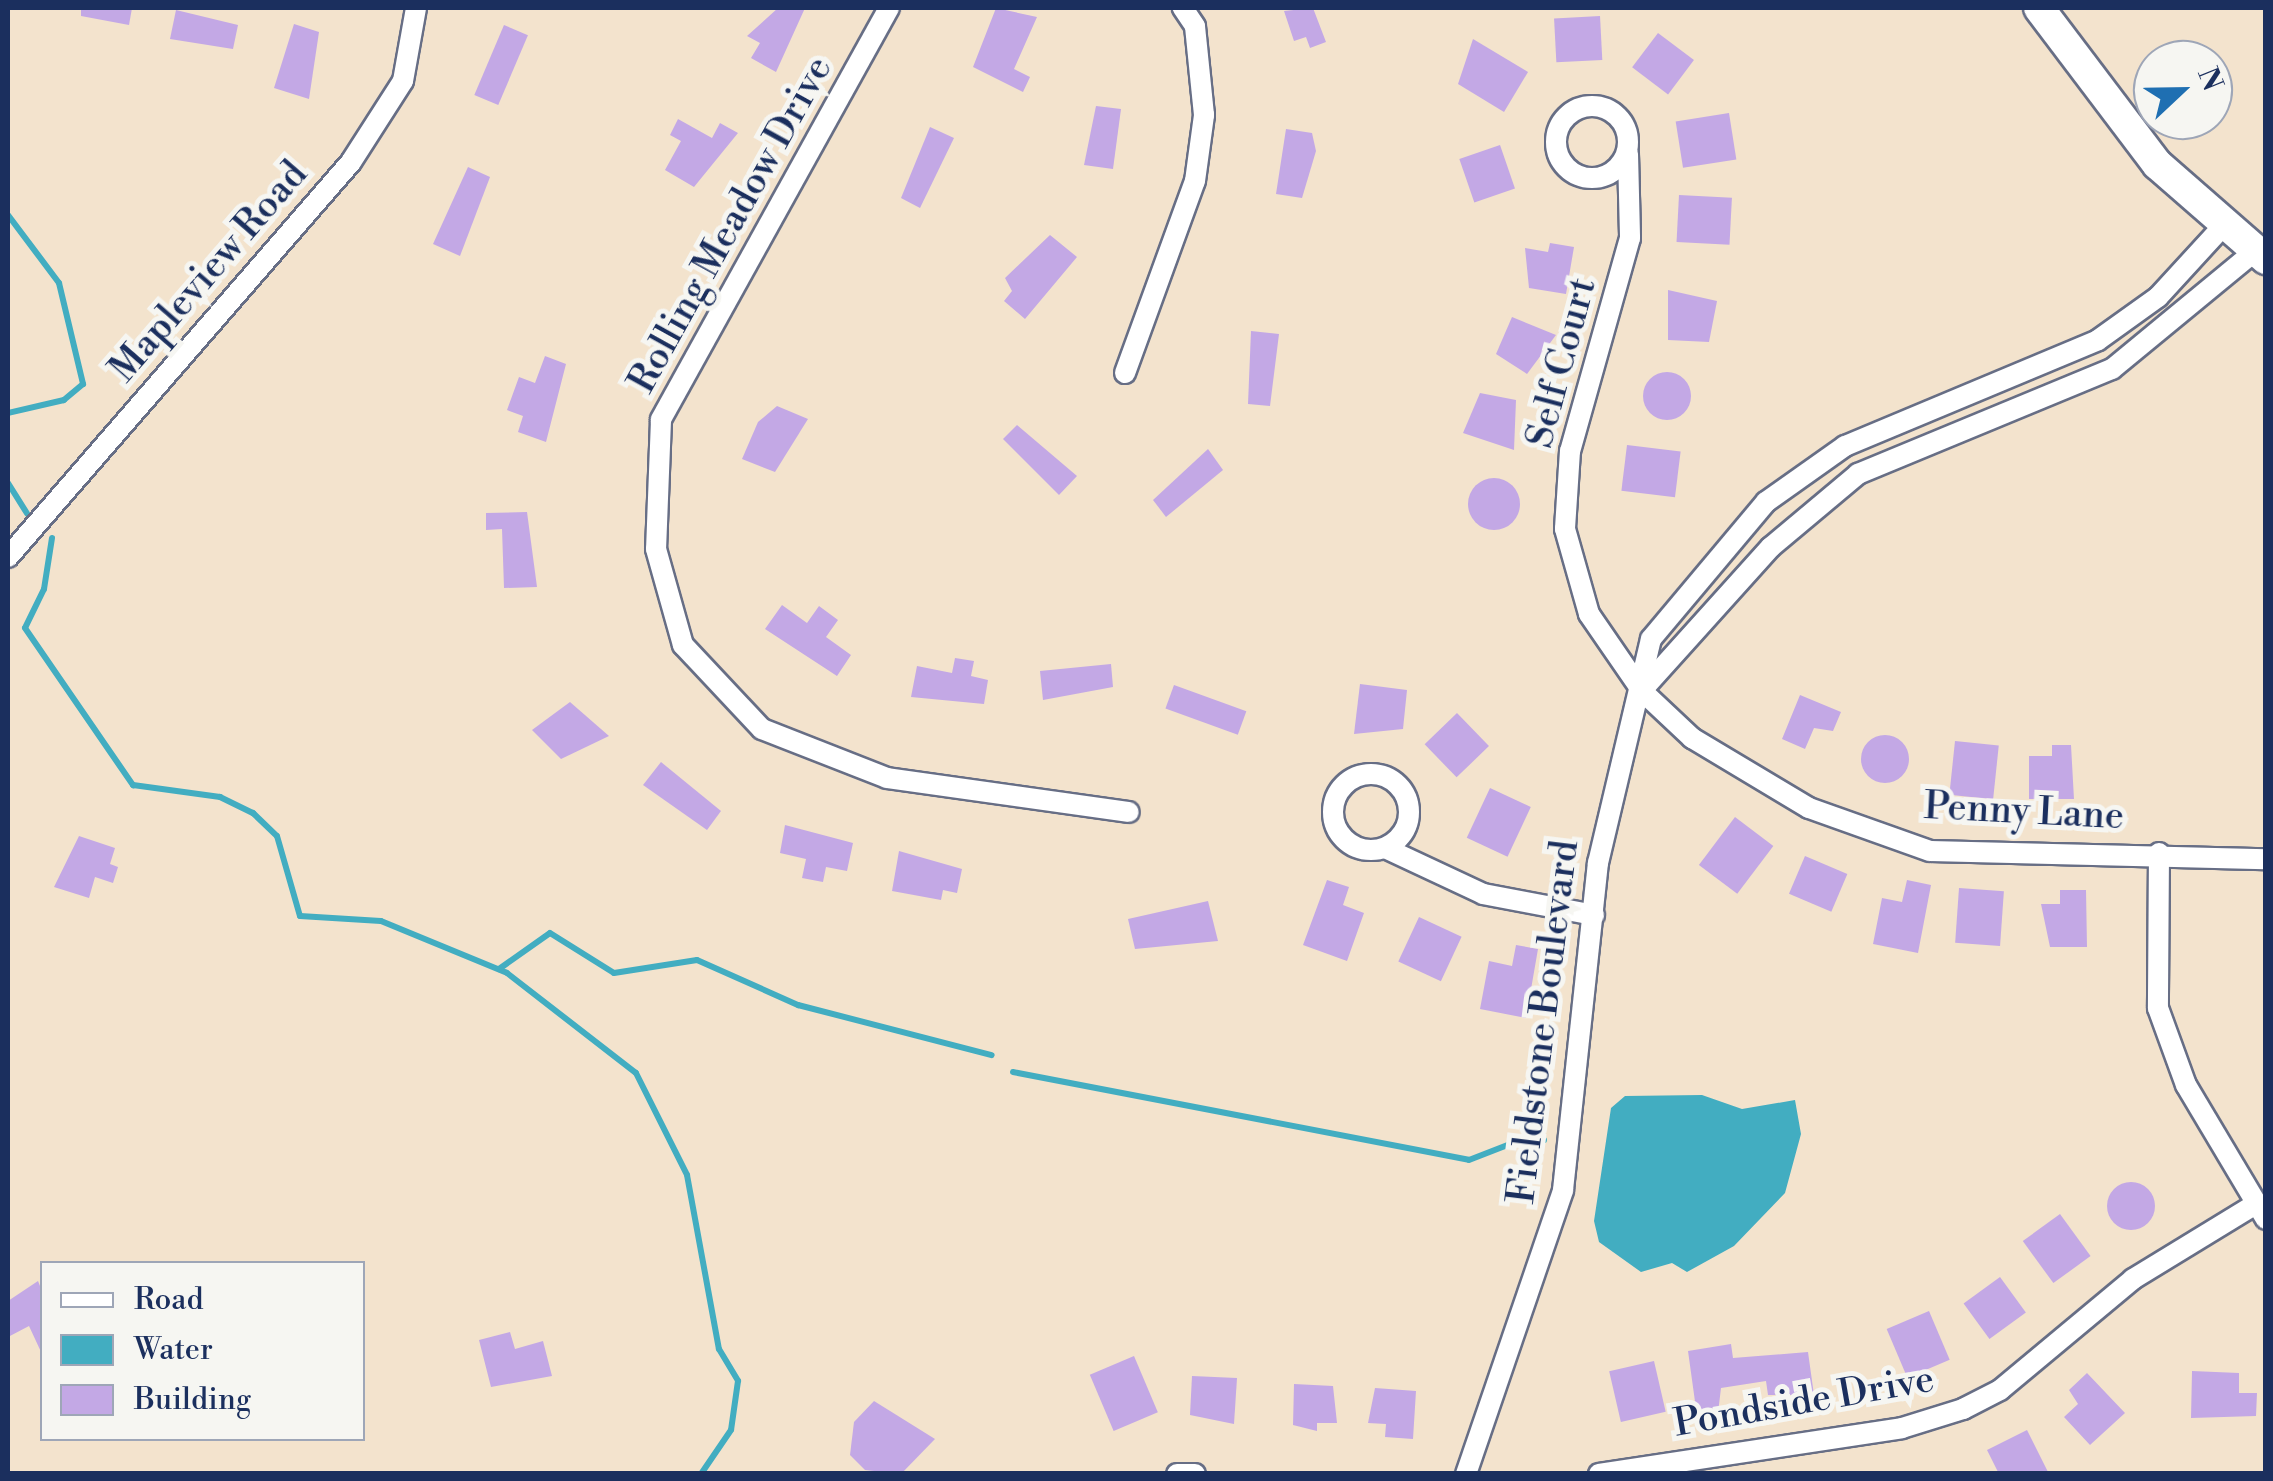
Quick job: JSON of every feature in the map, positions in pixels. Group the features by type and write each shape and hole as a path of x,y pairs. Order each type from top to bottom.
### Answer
{"street":[{"name":"Mapleview Road","path":"8,557 350,162 404,81 416,8"},
{"name":"Rolling Meadow Drive","path":"888,8 661,420 656,549 683,646 762,729 887,778 1130,812"},
{"path":"1125,373 1195,181 1204,115 1195,26 1183,8"},
{"path":"2039,8 2095,90 2223,226 2260,255"},
{"name":"Self Court","path":"1628,154 1630,238 1570,452 1565,529 1589,614 1642,691"},
{"name":"Fieldstone Boulevard","path":"1466,1474 1563,1190 1613,785 1642,691 1652,639 1766,502 1845,446 2098,340 2158,297 2223,226"},
{"name":"Fieldstone Boulevard","path":"1642,691 1771,546 1858,474 2112,369 2260,255"},
{"name":"Penny Lane","path":"1642,691 1692,738 1809,808 1930,851 2159,853 2266,859"},
{"path":"1385,848 1483,894 1594,915"},
{"path":"2159,853 2158,1008 2186,1085 2261,1211"},
{"name":"Pondside Drive","path":"1599,1474 1902,1428 1963,1409 2000,1390 2133,1279 2261,1211"},
{"path":"1178,1474 1196,1474"}],"water":[{"path":"1702,1095 1742,1109 1795,1100 1801,1134 1785,1193 1734,1246 1687,1272 1672,1263 1641,1272 1599,1242 1594,1221 1611,1108 1625,1096"}],"building":[{"path":"81,8 132,8 129,25 81,16"},
{"path":"778,8 805,8 776,72 751,58 760,43 747,36"},
{"path":"996,8 1037,17 1014,69 1030,77 1023,92 973,67"},
{"path":"1313,8 1326,42 1310,48 1306,37 1294,41 1284,11"},
{"path":"176,10 238,25 233,49 170,39"},
{"path":"1600,16 1602,60 1556,62 1554,18"},
{"path":"294,24 319,32 309,99 274,88"},
{"path":"504,25 528,35 498,105 474,95"},
{"path":"1658,33 1694,60 1668,94 1632,67"},
{"path":"1473,39 1528,72 1504,112 1458,84"},
{"path":"1096,106 1121,109 1113,169 1084,165"},
{"path":"1729,113 1736,159 1683,168 1676,121"},
{"path":"678,119 712,138 720,123 738,133 694,187 665,170 681,141 670,135"},
{"path":"930,127 954,138 920,208 901,198"},
{"path":"1286,129 1312,133 1316,151 1302,198 1276,194"},
{"path":"1500,145 1515,188 1474,202 1459,159"},
{"path":"468,167 490,177 460,256 433,244"},
{"path":"1679,195 1732,198 1729,245 1677,242"},
{"path":"1050,235 1077,257 1025,319 1004,301 1012,291 1005,278"},
{"path":"1550,243 1574,247 1566,294 1529,288 1525,248 1548,252"},
{"path":"1668,290 1717,301 1709,342 1668,340"},
{"path":"1512,317 1556,335 1527,374 1496,354"},
{"path":"1251,331 1279,334 1270,406 1248,404"},
{"path":"545,356 566,364 546,442 518,432 523,416 507,410 519,377 535,383"},
{"path":"1667,372 1684,379 1691,396 1684,413 1667,420 1650,413 1643,396 1650,379"},
{"path":"1480,393 1516,400 1514,450 1463,433"},
{"path":"777,406 808,419 775,472 742,459 758,422"},
{"path":"1017,425 1077,476 1059,495 1003,439"},
{"path":"1627,445 1681,452 1675,497 1621,491"},
{"path":"1208,449 1223,470 1166,517 1153,500"},
{"path":"1494,478 1512,486 1520,504 1512,522 1494,530 1476,522 1468,504 1476,486"},
{"path":"527,512 537,587 504,588 502,529 486,530 486,513"},
{"path":"782,605 807,623 819,606 838,620 826,637 851,655 837,676 765,629"},
{"path":"955,658 974,661 971,676 988,680 984,704 911,697 917,666 952,673"},
{"path":"1111,664 1113,687 1043,700 1040,671"},
{"path":"1360,684 1407,690 1403,729 1354,734"},
{"path":"1174,685 1246,711 1238,735 1165,708"},
{"path":"1800,695 1841,712 1833,731 1814,728 1805,749 1782,739"},
{"path":"570,702 609,736 561,759 532,730"},
{"path":"1457,713 1489,746 1457,777 1425,744"},
{"path":"1885,735 1902,742 1909,759 1902,776 1885,783 1868,776 1861,759 1868,742"},
{"path":"1955,741 1999,746 1993,799 1949,795"},
{"path":"2052,745 2071,745 2074,799 2029,799 2029,756 2052,756"},
{"path":"661,762 721,811 707,830 643,785"},
{"path":"1490,788 1531,807 1508,857 1467,838"},
{"path":"1735,817 1773,846 1737,894 1699,865"},
{"path":"785,825 853,843 847,871 826,867 823,882 802,878 806,859 780,853"},
{"path":"79,836 115,848 110,864 118,867 113,883 95,877 89,898 54,887"},
{"path":"899,851 962,869 957,893 943,890 941,900 892,891"},
{"path":"1805,856 1847,874 1831,912 1789,894"},
{"path":"1327,880 1349,887 1343,905 1364,913 1347,961 1303,945"},
{"path":"1907,880 1931,885 1918,953 1873,944 1882,898 1902,902"},
{"path":"1959,888 2004,891 2000,946 1955,943"},
{"path":"2060,890 2086,890 2087,947 2050,947 2041,904 2060,904"},
{"path":"1208,901 1218,941 1135,949 1128,919"},
{"path":"1419,917 1462,937 1441,981 1398,961"},
{"path":"1516,945 1538,949 1526,1018 1480,1009 1489,961 1512,966"},
{"path":"2131,1182 2148,1189 2155,1206 2148,1223 2131,1230 2114,1223 2107,1206 2114,1189"},
{"path":"2060,1214 2091,1256 2053,1283 2023,1241"},
{"path":"2000,1277 2026,1313 1989,1339 1964,1303"},
{"path":"38,1281 40,1350 29,1326 8,1337 8,1301"},
{"path":"1929,1311 1950,1360 1907,1378 1887,1329"},
{"path":"510,1332 515,1349 543,1341 552,1376 491,1387 479,1340"},
{"path":"1731,1344 1733,1358 1808,1352 1814,1395 1768,1395 1766,1381 1721,1388 1718,1413 1697,1416 1688,1351"},
{"path":"1134,1356 1158,1412 1114,1431 1090,1375"},
{"path":"1654,1361 1666,1412 1621,1422 1609,1371"},
{"path":"2192,1371 2239,1373 2239,1393 2257,1393 2256,1416 2191,1418"},
{"path":"2087,1373 2125,1413 2090,1445 2064,1417 2078,1404 2069,1390"},
{"path":"1192,1376 1237,1378 1234,1424 1190,1415"},
{"path":"1294,1384 1333,1386 1337,1423 1317,1423 1317,1431 1293,1425"},
{"path":"1375,1388 1416,1391 1413,1439 1385,1437 1386,1424 1368,1423"},
{"path":"874,1401 935,1439 901,1474 865,1470 850,1455 854,1422"},
{"path":"2027,1430 2049,1474 1999,1474 1987,1450"}],"waterway":[{"path":"8,215 59,283 83,384 64,400 8,413"},
{"path":"8,483 27,514"},
{"path":"52,538 44,589 25,628 133,785 220,797 253,813 277,836 300,916 381,921 507,973 636,1073 687,1175 719,1349 738,1381 731,1430 701,1474"},
{"path":"499,969 550,933 614,973 697,960 798,1005 992,1055"},
{"path":"1013,1072 1469,1160 1523,1139 1544,1140"}]}
